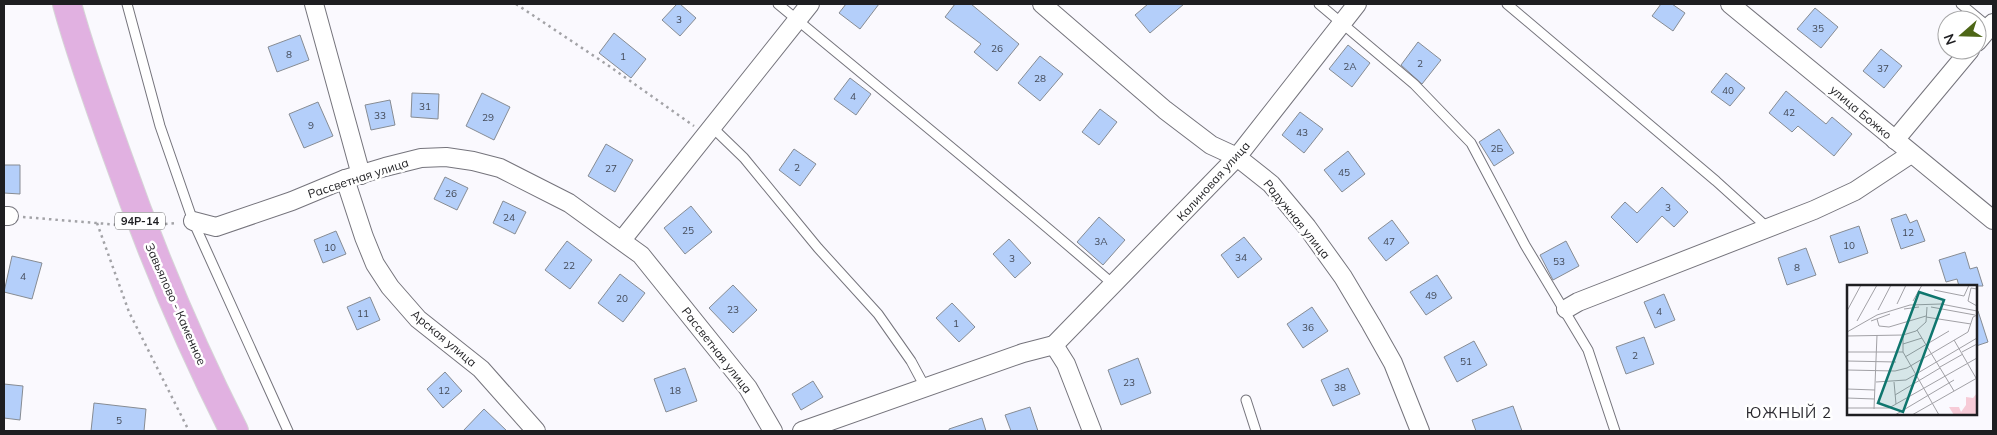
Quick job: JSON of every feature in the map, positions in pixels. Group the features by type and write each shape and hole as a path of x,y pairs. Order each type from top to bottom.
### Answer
{"main road":[{"name":"Завьялово - Каменное","path":"67,4 98,104 142,226 181,318 234,431"}],"street":[{"name":"Арская улица","path":"314,4 353,177 364,237 375,264 390,287 418,319 481,369 536,431"},
{"path":"622,240 810,4"},
{"name":"Радужная улица","path":"1042,4 1165,110 1211,145 1237,157 1271,184 1307,227 1343,277 1393,363 1420,431"},
{"name":"Калиновая улица","path":"1054,345 1237,157 1357,4"},
{"name":"улица Божко","path":"1730,4 1993,220"},
{"path":"1895,140 1962,60"},
{"path":"1566,310 1578,302 1814,210 1855,191 1911,154"},
{"name":"Рассветная улица","path":"193,221 216,227 385,166 421,158 446,157 500,168 569,203 641,255 748,388 773,431"},
{"path":"802,431 1023,353 1054,345 1066,364 1092,431"}],"lane":[{"path":"127,4 160,126 193,221 288,431"},
{"path":"778,4 1031,213 1114,285"},
{"path":"1319,4 1414,84 1471,143 1525,245 1566,310 1588,350 1616,431"},
{"path":"1507,4 1716,181 1768,228"},
{"path":"1961,4 1992,27"},
{"path":"709,130 744,158 818,248 878,314 911,362 925,387"},
{"path":"1246,400 1256,431"}],"path":[{"path":"516,4 709,130"},
{"path":"6,216 142,226 193,221"},
{"path":"97,223 129,312 189,431"}],"building":[{"path":"677,4 680,4 696,18 680,36 662,20"},
{"path":"846,4 879,4 860,29 839,13"},
{"path":"955,4 971,4 1019,44 997,71 974,52 981,44 945,17"},
{"path":"1148,4 1184,4 1150,33 1135,15"},
{"path":"1661,4 1672,4 1685,13 1673,31 1652,16"},
{"path":"1815,8 1838,27 1821,48 1797,29"},
{"path":"614,33 646,59 631,78 599,53"},
{"path":"300,35 309,60 277,72 268,47"},
{"path":"1418,42 1441,60 1422,84 1401,65"},
{"path":"1348,45 1370,63 1352,87 1329,69"},
{"path":"1881,49 1902,66 1884,88 1863,71"},
{"path":"1040,56 1063,74 1040,101 1018,83"},
{"path":"1726,73 1745,88 1730,106 1711,92"},
{"path":"850,78 871,94 856,115 834,99"},
{"path":"1786,91 1826,124 1832,117 1852,134 1834,156 1798,126 1792,132 1769,113"},
{"path":"412,93 439,94 438,119 411,117"},
{"path":"482,93 510,107 494,140 466,126"},
{"path":"390,100 395,125 371,130 365,105"},
{"path":"318,102 333,136 304,148 289,114"},
{"path":"1100,109 1117,122 1099,145 1082,132"},
{"path":"1300,112 1323,129 1304,153 1282,135"},
{"path":"1499,129 1514,153 1494,166 1479,142"},
{"path":"606,144 633,160 615,192 588,176"},
{"path":"794,149 816,164 800,186 779,170"},
{"path":"1348,151 1365,174 1342,192 1324,170"},
{"path":"4,165 20,165 20,194 4,193"},
{"path":"445,177 468,188 457,210 434,199"},
{"path":"1662,187 1688,212 1674,227 1662,216 1637,243 1611,217 1625,202 1637,213"},
{"path":"503,201 526,212 515,234 493,223"},
{"path":"691,206 712,232 685,254 664,228"},
{"path":"1906,214 1910,223 1917,220 1925,241 1901,249 1891,219"},
{"path":"1099,217 1125,240 1103,265 1077,242"},
{"path":"1392,220 1409,243 1386,261 1368,238"},
{"path":"1859,226 1868,253 1839,263 1830,236"},
{"path":"336,231 346,254 323,263 314,240"},
{"path":"1244,237 1262,259 1238,278 1221,255"},
{"path":"1009,239 1031,263 1015,278 993,254"},
{"path":"567,241 592,260 570,289 545,270"},
{"path":"1566,241 1579,266 1553,280 1540,255"},
{"path":"1806,248 1816,275 1787,285 1778,258"},
{"path":"1965,252 1970,269 1977,267 1983,286 1959,285 1957,279 1946,282 1939,260"},
{"path":"12,256 42,263 32,299 4,292"},
{"path":"620,274 645,293 623,322 598,303"},
{"path":"1437,275 1452,298 1426,315 1410,292"},
{"path":"733,285 757,310 733,333 709,308"},
{"path":"1664,294 1675,320 1655,328 1644,302"},
{"path":"370,297 380,320 357,330 347,307"},
{"path":"952,303 975,327 959,342 936,318"},
{"path":"1312,307 1328,331 1303,348 1287,324"},
{"path":"1977,311 1978,311 1988,342 1977,346"},
{"path":"1644,337 1654,364 1626,374 1616,347"},
{"path":"1474,341 1487,365 1457,382 1444,357"},
{"path":"1138,358 1151,393 1121,405 1108,370"},
{"path":"685,368 697,401 666,412 654,379"},
{"path":"1348,368 1360,394 1333,406 1321,380"},
{"path":"445,372 462,391 443,408 427,389"},
{"path":"813,381 823,397 801,410 792,394"},
{"path":"4,384 23,386 20,420 4,418"},
{"path":"94,403 146,409 144,431 91,431"},
{"path":"1513,406 1522,431 1476,431 1472,420"},
{"path":"1030,407 1038,431 1011,431 1005,415"},
{"path":"484,409 507,431 463,431"},
{"path":"982,418 986,431 949,431 949,429"}],"district":[{"name":"ЮЖНЫЙ 2","path":"1789,412"}]}
